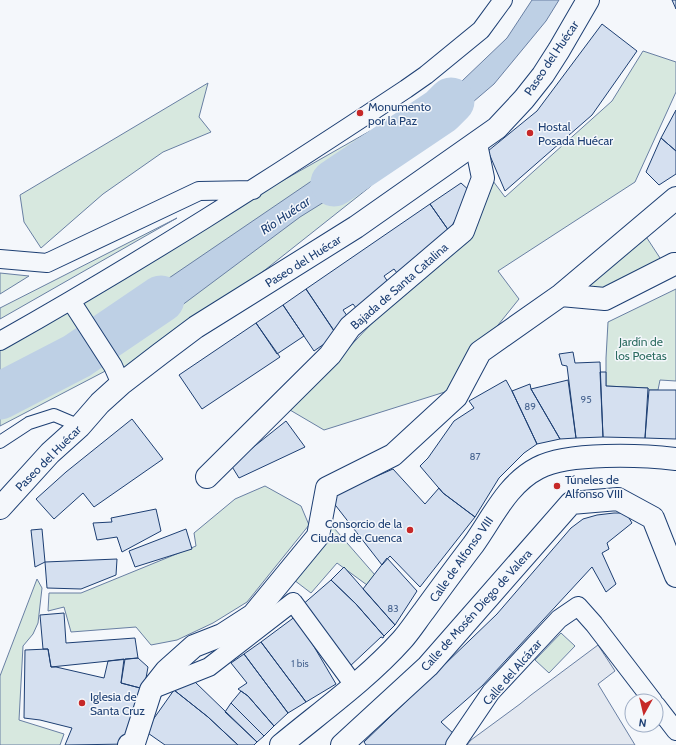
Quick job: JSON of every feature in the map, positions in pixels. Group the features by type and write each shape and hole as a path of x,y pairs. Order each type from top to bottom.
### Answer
{"street":[{"path":"0,341 71,301 253,190 361,120 426,75 481,30 504,0"},
{"name":"Paseo del Huécar","path":"0,508 50,453 80,426 100,403 117,375 196,328 356,227 497,128 544,75 588,0"},
{"name":"Bajada de Santa Catalina","path":"207,477 330,356 350,327 463,231 483,178 476,144"},
{"path":"0,259 47,263 199,191 253,190"},
{"path":"129,745 134,743 152,690 166,671 194,646 222,635 253,615 318,536 326,488 394,455 456,398 480,352 561,295 676,198"},
{"path":"561,295 605,299 676,264"},
{"path":"71,301 117,375"},
{"name":"Calle de Alfonso VIII","path":"281,745 354,685 403,639 473,545 509,491 520,479 530,472 551,463 595,457 619,456 676,460"},
{"name":"Calle de Mosén Diego de Valera","path":"342,745 428,666 571,503 618,499 652,518 676,576"},
{"path":"152,690 209,667 293,602 354,685"},
{"name":"Calle del Alcázar","path":"455,745 491,692 559,619 578,606 594,624 647,693"},
{"path":"664,715 676,731"}],"lane":[{"path":"0,442 29,423 54,416 80,426"}],"green space":[{"path":"643,51 676,62 676,92 635,182 498,271 519,299 465,366 448,391 324,430 290,410 407,286 474,231 490,177 505,197 612,101"},
{"path":"208,83 199,117 211,132 163,152 103,194 41,248 24,222 20,195"},
{"path":"370,131 371,186 121,384 113,367 0,426 0,345 71,301"},
{"path":"177,218 0,319 0,308"},
{"path":"643,232 662,261 602,294 587,286"},
{"path":"0,273 29,276 0,294"},
{"name":"Jardín de los Poetas","path":"676,289 676,381 660,380 658,390 649,390 648,388 606,386 608,322"},
{"path":"265,486 301,506 309,525 247,602 213,623 177,640 151,645 136,627 71,632 64,607 48,611 49,593 81,593 196,546 194,533 235,499"},
{"path":"327,520 375,575 367,585 337,563 311,593 294,580"},
{"path":"37,579 42,588 38,623 33,634 23,646 19,720 64,734 60,745 0,745 0,676"},
{"path":"561,633 575,646 549,673 535,660"}],"shaded area":[{"path":"598,645 615,671 598,684 624,727 624,733 628,733 635,745 467,745 471,740"}],"water":[{"path":"532,0 559,0 546,21 494,84 439,131 403,154 397,128 440,102 507,38"},
{"path":"382,133 396,166 386,175 369,174 300,217 118,353 100,325"},
{"path":"83,342 96,365 58,375 0,404 0,386"}],"building":[{"path":"672,0 676,0 676,9"},
{"path":"602,24 637,51 592,115 505,191 488,151 537,111"},
{"path":"676,110 676,151 661,138"},
{"path":"661,138 676,151 676,174 659,185 646,172"},
{"path":"461,183 471,192 449,231 430,204"},
{"path":"430,204 449,231 427,247 430,251 400,277 394,269 384,276 392,288 360,313 353,304 343,310 350,320 334,331 306,289"},
{"path":"306,289 337,335 314,351 283,305"},
{"path":"283,305 304,336 277,354 256,323"},
{"path":"256,323 280,357 202,409 179,375"},
{"path":"573,352 575,363 600,362 603,437 576,438 567,366 562,365 559,354"},
{"path":"600,372 606,372 606,386 648,388 645,438 603,437"},
{"path":"506,380 537,444 524,453 499,478 475,517 443,493 420,466 428,458 454,421 474,408 469,401"},
{"path":"568,380 576,438 560,439 531,389"},
{"path":"530,384 531,389 560,439 537,444 512,391"},
{"path":"649,390 676,390 676,439 645,438"},
{"path":"132,419 163,459 94,507 83,493 54,519 36,499 66,472"},
{"path":"286,421 305,447 239,478 231,465"},
{"name":"Consorcio de la Ciudad de Cuenca","path":"393,469 425,504 439,488 443,493 475,517 420,587 390,556 382,565 329,497"},
{"path":"156,509 161,531 122,552 117,537 97,540 93,523 112,522 111,518"},
{"path":"626,513 632,523 607,543 609,549 602,553 616,584 606,592 592,567 482,686 441,722 455,735 446,745 366,745 364,742 497,614 571,528 583,519 597,515"},
{"path":"42,529 45,562 35,567 31,530"},
{"path":"186,529 192,549 135,567 129,551"},
{"path":"387,558 417,591 395,625 363,589"},
{"path":"117,559 116,575 81,589 47,588 45,562"},
{"path":"344,567 395,625 384,636 356,604 331,580"},
{"path":"331,580 356,604 384,636 383,638 381,637 348,668 301,606"},
{"path":"64,613 66,643 135,638 138,658 51,667 48,649 43,649 40,615"},
{"path":"296,616 336,684 306,702 261,642"},
{"path":"261,642 306,702 288,713 244,654"},
{"name":"Iglesia de Santa Cruz","path":"48,649 51,667 104,678 108,661 124,659 121,683 144,689 129,744 65,745 72,728 40,720 24,718 25,650"},
{"path":"244,654 288,713 274,726 248,696 238,689 247,683 231,663"},
{"path":"138,658 148,667 144,689 121,683 125,659"},
{"path":"195,682 257,742 254,745 238,745 208,717 174,690"},
{"path":"174,690 208,717 238,745 165,745 145,731"},
{"path":"241,691 248,696 274,726 264,736 231,703"},
{"path":"231,703 264,736 257,742 225,712"}],"waterway":[{"name":"Río Huécar","path":"334,183 441,111 451,101"},
{"name":"Río Huécar","path":"0,396 77,356 161,299"}],"place":[{"name":"Monumento por la Paz","path":"360,113"},
{"name":"Hostal Posada Huécar","path":"530,133"},
{"name":"Túneles de Alfonso VIII","path":"557,486"},
{"name":"Consorcio de la Ciudad de Cuenca","path":"410,530"},
{"name":"Iglesia de Santa Cruz","path":"82,703"}]}
